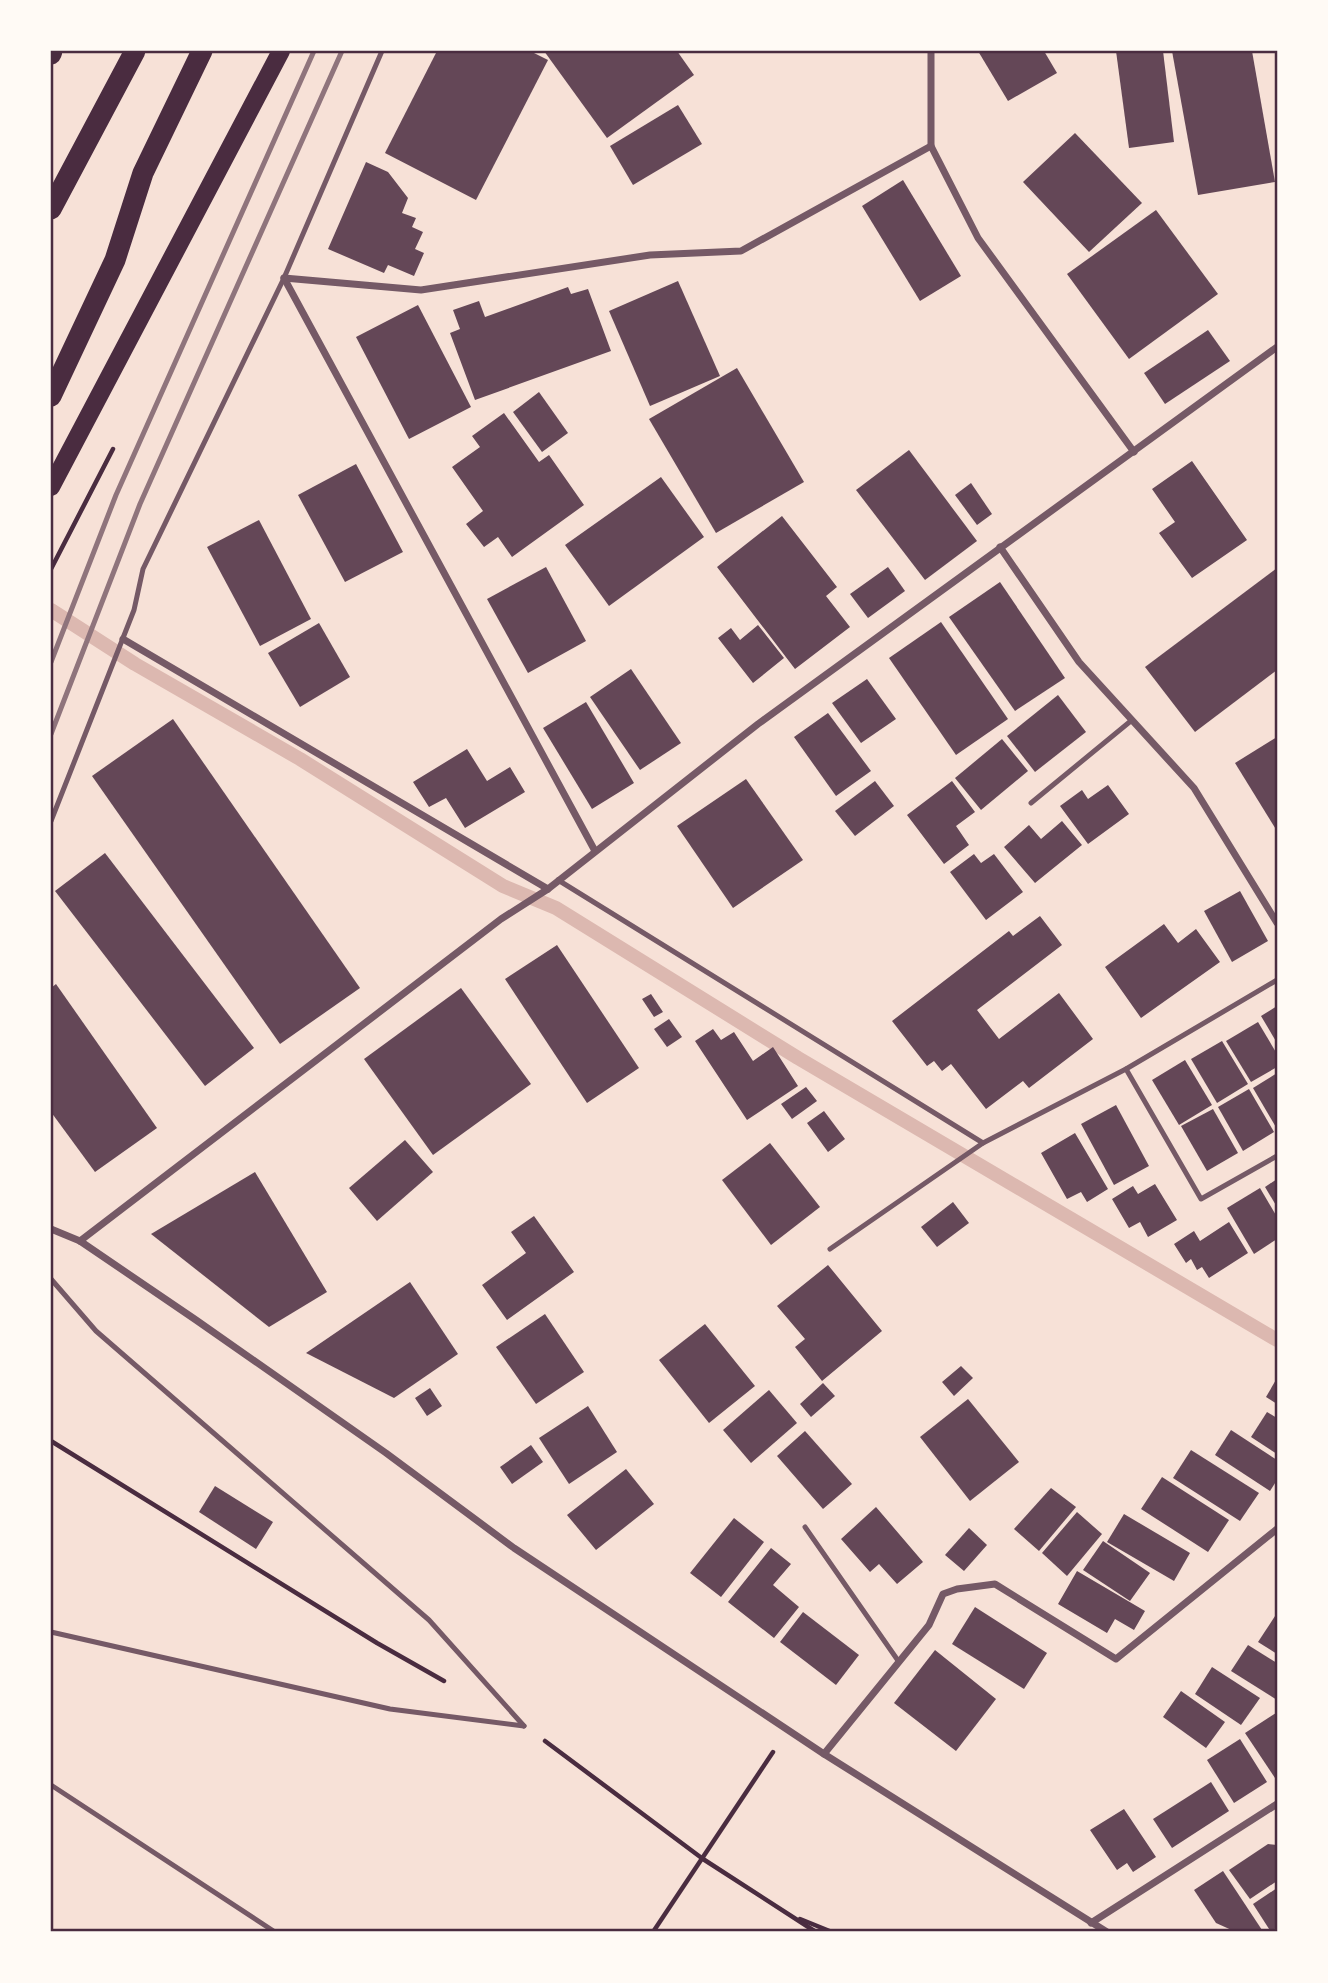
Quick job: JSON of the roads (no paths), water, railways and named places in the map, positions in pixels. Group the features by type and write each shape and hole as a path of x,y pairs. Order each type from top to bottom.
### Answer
{"highway":[{"path":"51,209 135,51"},
{"path":"51,396 116,260 143,173 202,51"}],"main road":[{"path":"51,487 282,51"}],"street":[{"path":"931,51 931,146 978,238 1133,452"},
{"path":"284,278 421,290 650,256 741,251 931,146"},
{"path":"284,278 595,851"},
{"path":"80,1241 501,919 548,889 758,724 1277,347"},
{"path":"1000,547 1079,662 1194,788 1277,923"},
{"path":"123,639 548,889"},
{"path":"51,1229 80,1241 342,1422 514,1548 824,1754 1107,1932"},
{"path":"824,1754 929,1625 943,1594 957,1589 995,1584 1116,1659 1277,1530"},
{"path":"1091,1923 1277,1804"}],"lane":[{"path":"51,821 134,610 143,569 284,278 382,51"},
{"path":"1031,803 1132,720"},
{"path":"558,880 983,1143"},
{"path":"830,1249 983,1143 1126,1069 1277,980"},
{"path":"1126,1069 1201,1199 1277,1156"},
{"path":"51,1279 96,1331 429,1620 524,1726 390,1709 51,1632"},
{"path":"804,1527 899,1662"},
{"path":"51,1785 275,1932"}],"waterway":[{"path":"51,610 135,664 300,759 503,886 556,908 798,1058 1277,1340"}],"railway":[{"path":"51,662 116,495 314,51"},
{"path":"51,734 140,504 342,51"}]}
